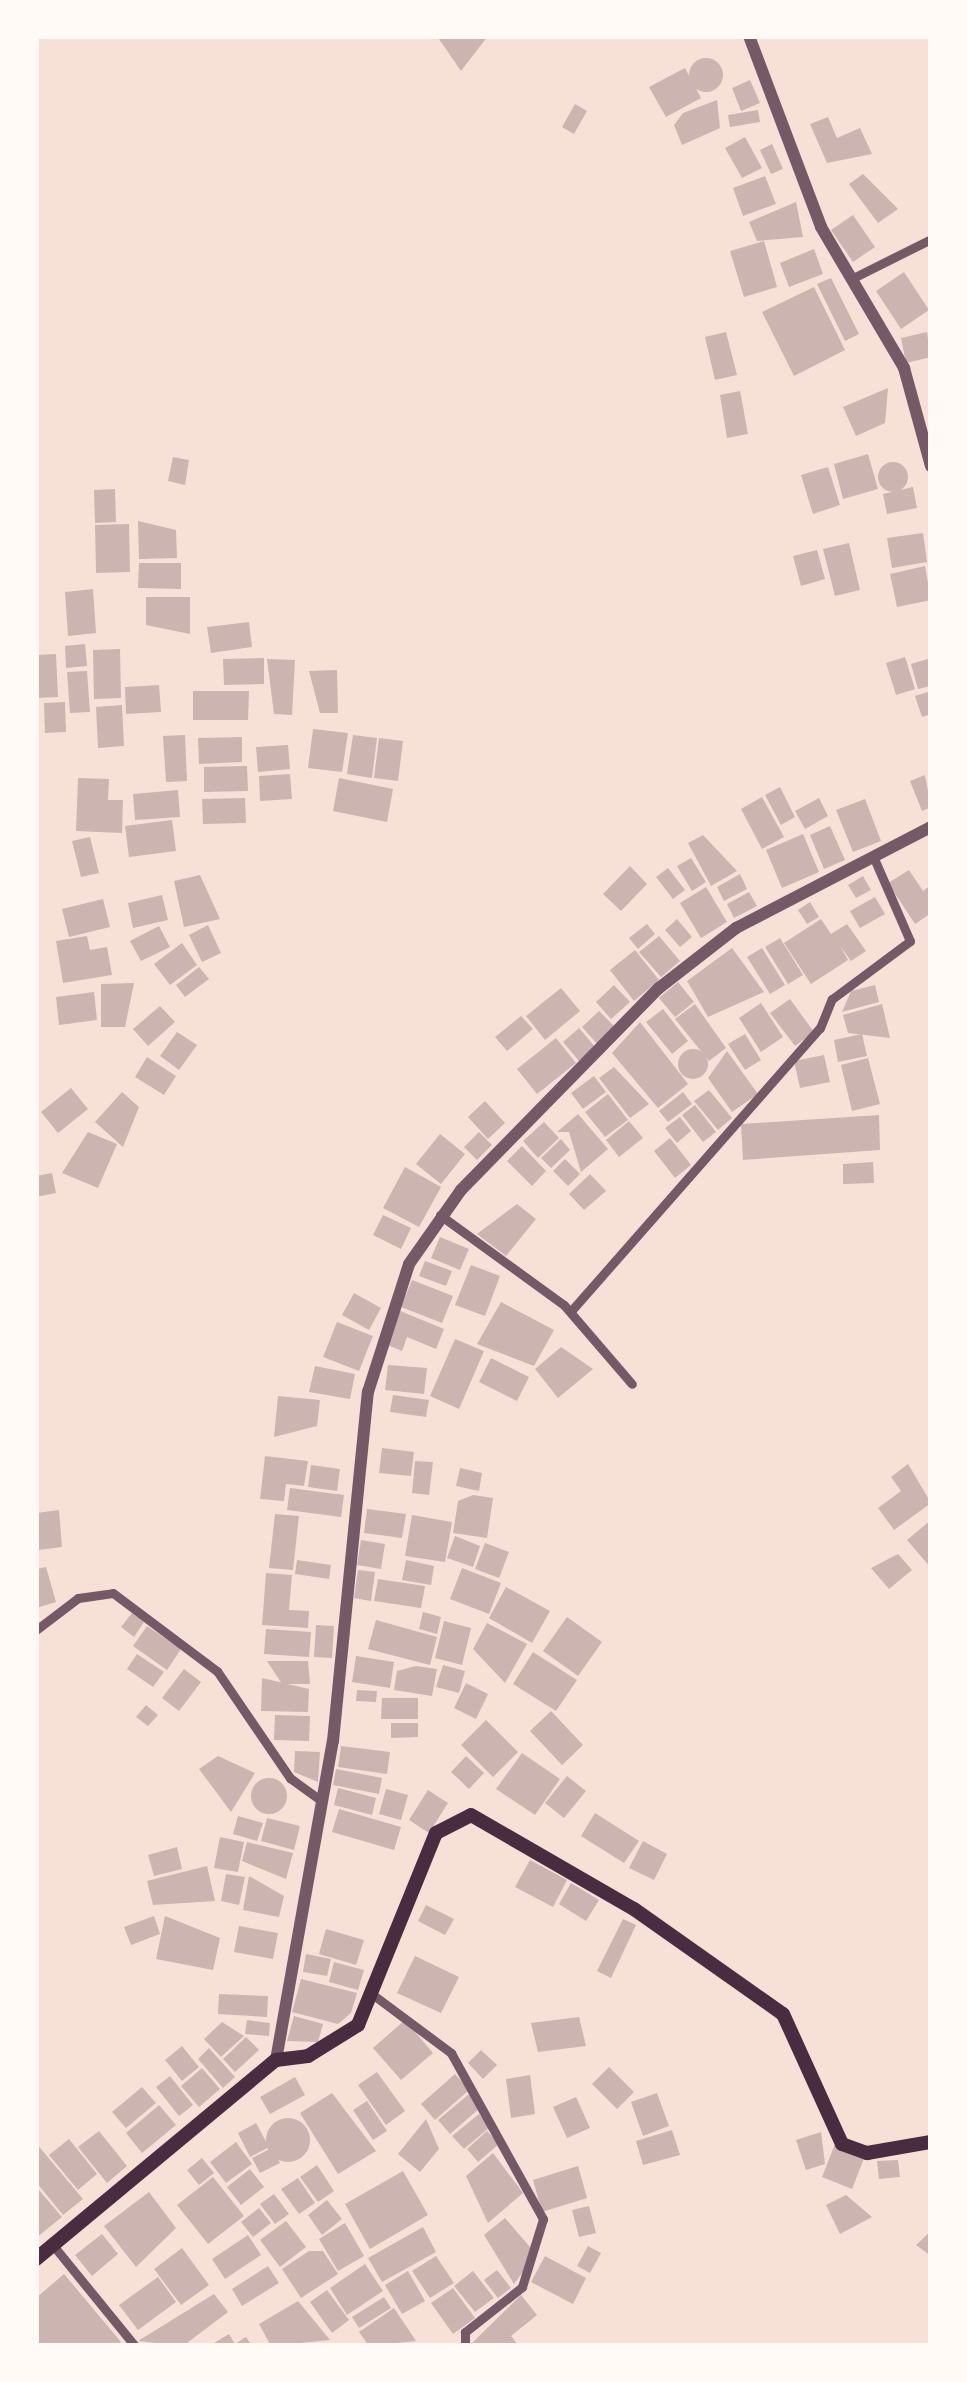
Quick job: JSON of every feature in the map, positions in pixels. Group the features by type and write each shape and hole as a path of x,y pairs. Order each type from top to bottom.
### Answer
{"main road":[{"path":"36,2259 276,2060 337,2041 376,1997 436,1833 471,1815 634,1909 783,2014 842,2144 867,2152 931,2142"}],"street":[{"path":"749,36 850,279 904,368 931,466"},
{"path":"850,279 931,239"},
{"path":"276,2060 322,1801 368,1392 398,1291 440,1215 659,988 736,928 931,827"},
{"path":"571,1311 820,1028 832,999 910,940 873,856"},
{"path":"440,1215 571,1311 632,1384"},
{"path":"36,1630 97,1593 138,1608 227,1682 290,1778 322,1801"},
{"path":"376,1997 451,2053 543,2219 522,2287 465,2332 465,2346"},
{"path":"52,2244 135,2346"}],"building":[{"path":"437,36 488,36 461,71"},
{"path":"706,58 718,63 723,75 718,87 706,92 694,87 689,75 694,63"},
{"path":"685,68 701,98 666,117 649,87"},
{"path":"750,80 760,103 741,111 732,88"},
{"path":"717,100 720,128 682,145 674,125 683,113"},
{"path":"575,104 587,111 574,134 562,127"},
{"path":"758,110 760,122 730,127 728,115"},
{"path":"828,117 837,138 860,128 872,154 827,163 810,124"},
{"path":"745,137 762,168 742,178 725,148"},
{"path":"772,144 783,169 771,174 760,150"},
{"path":"863,174 898,209 878,223 849,184"},
{"path":"765,176 776,204 743,216 733,188"},
{"path":"796,202 803,237 757,241 749,222"},
{"path":"853,215 875,247 853,262 831,230"},
{"path":"764,241 777,287 744,297 730,251"},
{"path":"814,249 823,274 789,287 780,263"},
{"path":"904,272 929,310 901,329 876,291"},
{"path":"831,278 859,334 845,341 817,284"},
{"path":"814,287 845,350 794,376 762,312"},
{"path":"726,332 737,375 715,380 705,337"},
{"path":"927,332 931,357 906,363 901,338"},
{"path":"888,388 885,423 856,436 843,407"},
{"path":"740,391 748,434 727,438 720,395"},
{"path":"868,454 878,489 843,499 834,464"},
{"path":"173,457 189,460 185,485 168,481"},
{"path":"893,462 908,477 893,492 878,477"},
{"path":"828,467 840,505 813,514 801,475"},
{"path":"913,487 917,508 887,514 883,494"},
{"path":"115,489 116,522 95,523 94,490"},
{"path":"138,521 176,530 177,558 139,559"},
{"path":"129,524 130,572 96,573 95,525"},
{"path":"923,533 927,562 892,568 887,538"},
{"path":"849,543 860,590 835,596 823,549"},
{"path":"817,550 825,579 801,586 793,556"},
{"path":"139,563 181,563 181,589 138,588"},
{"path":"925,566 931,600 897,607 890,574"},
{"path":"93,589 96,633 68,636 65,592"},
{"path":"146,597 190,597 190,634 146,625"},
{"path":"249,622 252,647 211,653 207,627"},
{"path":"85,644 87,666 66,668 65,646"},
{"path":"120,649 121,698 94,699 93,650"},
{"path":"56,654 58,697 37,698 36,655"},
{"path":"905,657 915,689 896,695 886,663"},
{"path":"264,658 264,684 224,685 223,659"},
{"path":"931,658 931,686 918,689 911,664"},
{"path":"267,659 295,660 292,715 274,714"},
{"path":"337,670 338,713 320,713 309,671"},
{"path":"87,671 90,712 70,713 67,672"},
{"path":"159,685 161,712 126,714 125,687"},
{"path":"193,691 249,691 248,720 193,720"},
{"path":"931,691 931,714 922,717 915,696"},
{"path":"65,702 66,732 45,733 44,703"},
{"path":"122,705 124,746 98,748 96,707"},
{"path":"313,729 348,733 342,772 308,768"},
{"path":"185,735 187,781 166,782 163,736"},
{"path":"353,735 377,738 372,778 347,774"},
{"path":"242,737 242,762 199,764 198,738"},
{"path":"379,738 403,741 398,781 374,778"},
{"path":"288,745 290,769 258,772 256,747"},
{"path":"247,766 248,791 204,792 204,767"},
{"path":"290,774 292,799 260,801 259,776"},
{"path":"925,775 931,807 922,811 910,781"},
{"path":"78,778 109,779 108,800 123,800 122,833 76,831"},
{"path":"339,778 393,789 387,822 333,811"},
{"path":"780,787 795,817 781,825 765,795"},
{"path":"178,790 180,817 135,820 133,794"},
{"path":"762,797 784,837 762,849 741,809"},
{"path":"245,798 246,823 203,824 202,799"},
{"path":"819,798 828,816 805,829 795,811"},
{"path":"865,799 881,841 853,852 836,810"},
{"path":"172,820 176,851 129,857 125,826"},
{"path":"830,826 845,860 824,869 810,835"},
{"path":"803,834 819,872 782,888 766,850"},
{"path":"703,835 737,871 711,886 688,843"},
{"path":"90,837 99,873 81,877 72,841"},
{"path":"691,858 706,882 692,891 677,866"},
{"path":"630,866 647,884 621,911 603,894"},
{"path":"668,868 685,890 673,899 656,877"},
{"path":"909,870 923,891 931,885 931,913 915,924 888,883"},
{"path":"740,874 747,889 724,901 717,887"},
{"path":"200,875 220,919 184,927 174,881"},
{"path":"863,876 871,890 856,898 848,885"},
{"path":"706,887 727,922 701,938 680,903"},
{"path":"749,892 757,906 734,918 727,904"},
{"path":"162,895 168,920 133,928 128,903"},
{"path":"875,897 885,914 860,928 850,911"},
{"path":"103,899 110,927 69,937 62,909"},
{"path":"810,902 819,917 807,924 798,910"},
{"path":"677,919 692,937 680,947 665,930"},
{"path":"821,919 831,934 847,924 866,951 851,961 840,946 848,960 811,984 784,943"},
{"path":"647,924 655,934 638,949 629,938"},
{"path":"208,925 221,953 202,962 189,935"},
{"path":"159,926 170,947 141,961 130,941"},
{"path":"87,936 90,950 107,947 112,975 63,983 56,941"},
{"path":"659,936 680,961 661,977 639,952"},
{"path":"780,938 803,975 788,984 765,947"},
{"path":"182,943 197,965 170,985 154,964"},
{"path":"732,948 764,992 708,1017 687,981"},
{"path":"762,948 785,985 770,994 747,957"},
{"path":"635,950 659,980 634,1001 610,970"},
{"path":"199,967 209,979 185,997 176,985"},
{"path":"678,982 694,1002 675,1017 659,998"},
{"path":"134,983 125,1027 101,1027 101,984"},
{"path":"614,985 630,1002 611,1019 596,1002"},
{"path":"875,985 879,1002 842,1012 851,991"},
{"path":"561,988 580,1011 545,1040 526,1016"},
{"path":"94,992 97,1020 59,1025 56,997"},
{"path":"790,999 814,1032 795,1046 770,1013"},
{"path":"761,1003 783,1037 761,1052 739,1018"},
{"path":"695,1004 726,1048 709,1061 675,1019"},
{"path":"882,1004 890,1038 848,1033 843,1015"},
{"path":"160,1006 175,1022 148,1046 133,1029"},
{"path":"663,1009 688,1041 672,1054 646,1022"},
{"path":"599,1011 617,1029 599,1046 582,1027"},
{"path":"521,1016 533,1029 507,1051 495,1037"},
{"path":"640,1022 688,1084 658,1108 612,1053"},
{"path":"579,1028 596,1048 579,1061 563,1042"},
{"path":"177,1032 197,1045 179,1070 160,1056"},
{"path":"745,1034 761,1060 745,1070 728,1044"},
{"path":"862,1034 867,1056 838,1062 834,1040"},
{"path":"556,1038 576,1063 537,1094 517,1069"},
{"path":"693,1049 704,1053 708,1064 704,1075 693,1079 682,1075 678,1064 682,1053"},
{"path":"727,1051 758,1094 732,1112 708,1078"},
{"path":"824,1055 830,1082 800,1088 794,1061"},
{"path":"147,1057 176,1076 164,1095 135,1077"},
{"path":"868,1058 880,1104 852,1111 841,1065"},
{"path":"614,1067 649,1104 630,1118 599,1078"},
{"path":"594,1076 606,1092 583,1109 571,1093"},
{"path":"71,1088 88,1109 58,1133 41,1112"},
{"path":"709,1090 732,1118 718,1130 694,1101"},
{"path":"122,1092 139,1107 123,1147 95,1122"},
{"path":"683,1092 692,1104 668,1122 659,1111"},
{"path":"608,1094 628,1120 605,1137 585,1112"},
{"path":"485,1101 505,1123 488,1139 468,1117"},
{"path":"695,1105 716,1132 703,1142 682,1115"},
{"path":"578,1114 608,1149 581,1172 569,1132 557,1132"},
{"path":"879,1115 880,1150 743,1160 741,1124"},
{"path":"680,1117 691,1131 677,1143 665,1128"},
{"path":"629,1121 643,1138 619,1157 606,1140"},
{"path":"544,1122 559,1138 538,1158 523,1141"},
{"path":"88,1132 117,1144 98,1188 62,1173"},
{"path":"479,1132 492,1145 477,1160 464,1147"},
{"path":"440,1134 465,1154 441,1184 416,1164"},
{"path":"670,1138 691,1165 675,1178 654,1151"},
{"path":"561,1139 570,1150 551,1168 541,1158"},
{"path":"522,1146 546,1171 532,1186 507,1161"},
{"path":"565,1159 580,1174 568,1186 553,1171"},
{"path":"873,1162 874,1183 843,1184 843,1164"},
{"path":"405,1167 441,1187 419,1227 383,1208"},
{"path":"52,1173 56,1193 36,1197 36,1176"},
{"path":"590,1174 606,1191 584,1210 569,1194"},
{"path":"517,1204 536,1219 506,1256 477,1234"},
{"path":"383,1215 411,1228 401,1249 373,1235"},
{"path":"440,1237 469,1249 460,1270 431,1258"},
{"path":"425,1261 452,1271 446,1286 419,1276"},
{"path":"471,1265 500,1276 485,1316 455,1305"},
{"path":"412,1280 453,1296 442,1323 401,1307"},
{"path":"354,1293 381,1308 369,1330 342,1315"},
{"path":"501,1302 554,1330 534,1366 477,1344"},
{"path":"398,1310 444,1329 436,1349 407,1337 402,1351 385,1344"},
{"path":"337,1322 373,1336 359,1371 323,1357"},
{"path":"455,1339 484,1351 459,1409 430,1396"},
{"path":"561,1347 593,1369 558,1398 535,1369"},
{"path":"491,1358 529,1377 517,1401 479,1382"},
{"path":"388,1365 427,1368 424,1394 385,1390"},
{"path":"315,1366 355,1374 350,1399 309,1392"},
{"path":"393,1395 429,1400 426,1417 390,1412"},
{"path":"278,1396 320,1400 317,1426 274,1437"},
{"path":"382,1448 414,1452 411,1476 379,1473"},
{"path":"265,1456 308,1461 304,1486 286,1484 284,1501 260,1499"},
{"path":"415,1461 433,1462 429,1495 412,1493"},
{"path":"908,1464 931,1503 894,1530 878,1508 901,1491 891,1477"},
{"path":"311,1465 340,1469 337,1491 308,1487"},
{"path":"460,1468 482,1473 479,1491 456,1486"},
{"path":"290,1488 344,1495 341,1517 287,1510"},
{"path":"473,1495 493,1498 487,1538 453,1533 458,1501"},
{"path":"367,1509 406,1514 402,1538 364,1533"},
{"path":"59,1510 62,1547 38,1550 36,1513"},
{"path":"275,1514 299,1516 293,1570 269,1568"},
{"path":"412,1515 452,1522 445,1562 405,1556"},
{"path":"931,1520 931,1568 907,1540"},
{"path":"455,1536 480,1546 473,1567 447,1558"},
{"path":"361,1540 385,1544 381,1569 357,1565"},
{"path":"485,1543 509,1552 499,1578 475,1569"},
{"path":"898,1554 912,1570 889,1589 871,1568"},
{"path":"297,1560 331,1565 329,1579 295,1574"},
{"path":"406,1560 434,1566 431,1585 402,1580"},
{"path":"46,1567 56,1602 36,1608 36,1569"},
{"path":"462,1568 501,1583 489,1614 450,1599"},
{"path":"358,1570 375,1572 371,1601 354,1598"},
{"path":"266,1573 292,1575 289,1610 309,1611 308,1628 262,1625"},
{"path":"378,1579 425,1586 421,1608 374,1601"},
{"path":"506,1587 550,1611 532,1643 489,1618"},
{"path":"423,1612 441,1617 437,1634 419,1629"},
{"path":"132,1613 144,1622 134,1637 121,1627"},
{"path":"567,1617 602,1642 578,1676 543,1651"},
{"path":"376,1620 437,1637 430,1665 368,1649"},
{"path":"444,1621 471,1628 462,1665 435,1658"},
{"path":"487,1623 527,1644 505,1683 473,1649"},
{"path":"316,1625 334,1626 332,1658 314,1657"},
{"path":"147,1626 181,1649 167,1670 133,1646"},
{"path":"266,1629 311,1632 309,1657 264,1654"},
{"path":"533,1652 577,1680 556,1711 513,1684"},
{"path":"137,1654 164,1672 153,1687 127,1669"},
{"path":"356,1656 394,1662 390,1688 352,1682"},
{"path":"267,1661 308,1661 310,1684 282,1684"},
{"path":"443,1665 465,1671 459,1693 436,1687"},
{"path":"416,1666 437,1669 432,1696 394,1690 397,1671"},
{"path":"184,1669 201,1682 179,1711 162,1698"},
{"path":"262,1678 309,1689 308,1712 261,1711"},
{"path":"466,1683 488,1694 476,1719 454,1708"},
{"path":"357,1690 377,1691 376,1702 356,1701"},
{"path":"382,1698 418,1698 418,1719 381,1719"},
{"path":"146,1705 158,1715 148,1726 136,1717"},
{"path":"551,1711 583,1745 562,1765 530,1731"},
{"path":"275,1715 310,1716 309,1741 274,1740"},
{"path":"486,1720 518,1752 493,1777 461,1745"},
{"path":"391,1723 418,1723 418,1737 391,1738"},
{"path":"341,1746 390,1752 387,1774 338,1767"},
{"path":"295,1751 320,1752 318,1782 294,1772"},
{"path":"522,1753 560,1779 535,1815 496,1789"},
{"path":"218,1756 255,1773 231,1812 199,1769"},
{"path":"466,1756 484,1773 469,1789 451,1772"},
{"path":"336,1769 382,1778 379,1794 333,1785"},
{"path":"567,1776 586,1791 564,1818 545,1803"},
{"path":"269,1778 282,1783 287,1796 282,1809 269,1814 256,1809 251,1796 256,1783"},
{"path":"338,1788 376,1798 372,1815 334,1805"},
{"path":"386,1789 408,1795 401,1820 379,1814"},
{"path":"428,1790 448,1803 429,1833 409,1820"},
{"path":"339,1809 401,1827 394,1850 332,1832"},
{"path":"595,1813 639,1841 624,1863 581,1836"},
{"path":"238,1816 263,1823 257,1841 233,1834"},
{"path":"267,1818 300,1826 294,1850 261,1841"},
{"path":"220,1837 244,1842 238,1872 214,1868"},
{"path":"643,1841 667,1854 654,1880 629,1868"},
{"path":"247,1842 293,1853 286,1879 242,1861"},
{"path":"177,1847 182,1869 154,1876 148,1855"},
{"path":"530,1860 567,1880 553,1907 515,1887"},
{"path":"207,1866 215,1901 153,1905 147,1881"},
{"path":"226,1874 245,1877 239,1905 221,1901"},
{"path":"249,1876 284,1896 279,1917 243,1910"},
{"path":"571,1883 599,1900 586,1921 559,1904"},
{"path":"426,1905 454,1919 445,1935 418,1921"},
{"path":"154,1916 160,1934 131,1945 124,1927"},
{"path":"165,1916 220,1938 213,1970 156,1959"},
{"path":"623,1919 636,1925 611,1978 597,1971"},
{"path":"239,1926 278,1933 273,1959 234,1952"},
{"path":"326,1929 364,1940 356,1965 319,1954"},
{"path":"306,1954 331,1959 327,1976 303,1972"},
{"path":"415,1956 459,1977 441,2013 397,1993"},
{"path":"334,1962 364,1970 358,1990 329,1982"},
{"path":"301,1979 357,1993 351,2013 338,2024 292,2012"},
{"path":"219,1994 268,1996 267,2017 218,2014"},
{"path":"294,2016 323,2024 318,2042 287,2041"},
{"path":"579,2017 586,2046 538,2052 531,2023"},
{"path":"247,2020 270,2023 269,2036 245,2034"},
{"path":"405,2020 433,2053 401,2080 373,2048"},
{"path":"222,2022 244,2036 221,2057 204,2039"},
{"path":"246,2037 259,2050 235,2072 223,2059"},
{"path":"182,2046 199,2067 182,2081 165,2060"},
{"path":"209,2048 235,2077 223,2088 198,2059"},
{"path":"481,2050 497,2065 483,2079 468,2063"},
{"path":"609,2067 634,2092 617,2109 592,2084"},
{"path":"202,2068 220,2089 199,2107 181,2086"},
{"path":"377,2072 405,2111 386,2125 358,2085"},
{"path":"455,2074 469,2090 435,2120 421,2104"},
{"path":"530,2075 535,2114 511,2118 506,2079"},
{"path":"170,2076 193,2105 179,2116 156,2087"},
{"path":"295,2077 305,2095 270,2114 260,2097"},
{"path":"142,2087 156,2103 126,2128 112,2112"},
{"path":"332,2093 376,2151 338,2174 300,2113"},
{"path":"657,2093 669,2126 643,2136 631,2102"},
{"path":"469,2094 480,2108 450,2134 438,2120"},
{"path":"576,2097 590,2128 567,2138 553,2107"},
{"path":"367,2101 387,2131 373,2140 353,2110"},
{"path":"159,2105 176,2125 142,2153 126,2133"},
{"path":"479,2114 490,2127 464,2149 452,2136"},
{"path":"288,2118 304,2124 310,2140 304,2156 288,2162 272,2156 266,2140 272,2124"},
{"path":"426,2119 439,2149 420,2172 398,2154"},
{"path":"256,2123 269,2147 250,2157 238,2133"},
{"path":"672,2130 680,2155 643,2165 636,2141"},
{"path":"99,2131 127,2166 107,2183 78,2147"},
{"path":"487,2131 499,2144 478,2162 467,2149"},
{"path":"821,2132 825,2164 806,2170 796,2140"},
{"path":"69,2139 97,2174 78,2190 49,2155"},
{"path":"236,2142 252,2164 226,2183 210,2162"},
{"path":"36,2143 83,2199 63,2215 36,2182"},
{"path":"835,2144 865,2156 852,2189 822,2177"},
{"path":"272,2148 280,2163 260,2173 252,2158"},
{"path":"493,2153 523,2193 488,2223 466,2176"},
{"path":"202,2158 214,2173 199,2185 187,2170"},
{"path":"898,2160 900,2177 879,2179 877,2161"},
{"path":"317,2165 334,2191 318,2202 300,2177"},
{"path":"578,2166 587,2198 542,2212 533,2180"},
{"path":"250,2169 264,2187 241,2205 227,2187"},
{"path":"403,2171 428,2215 370,2249 345,2204"},
{"path":"213,2177 244,2216 208,2244 177,2205"},
{"path":"298,2178 315,2203 299,2214 281,2189"},
{"path":"36,2192 62,2217 36,2238"},
{"path":"149,2192 176,2228 136,2267 104,2226"},
{"path":"274,2194 289,2214 275,2224 260,2204"},
{"path":"846,2195 872,2217 840,2234 826,2205"},
{"path":"327,2200 342,2219 322,2235 308,2215"},
{"path":"589,2206 596,2233 579,2237 572,2210"},
{"path":"259,2208 271,2223 253,2237 241,2222"},
{"path":"505,2218 536,2254 514,2284 484,2235"},
{"path":"286,2221 306,2247 280,2267 260,2240"},
{"path":"345,2223 364,2256 338,2271 319,2239"},
{"path":"423,2227 436,2252 382,2282 368,2258"},
{"path":"931,2231 931,2256 916,2245"},
{"path":"102,2234 118,2254 92,2276 75,2255"},
{"path":"248,2235 261,2255 225,2279 212,2259"},
{"path":"588,2246 601,2253 590,2273 577,2266"},
{"path":"182,2248 209,2285 181,2305 154,2269"},
{"path":"309,2251 323,2251 338,2274 301,2298 282,2269"},
{"path":"436,2256 454,2283 430,2298 412,2271"},
{"path":"545,2256 586,2278 573,2304 531,2282"},
{"path":"365,2264 383,2291 347,2315 330,2288"},
{"path":"268,2266 279,2283 242,2306 232,2289"},
{"path":"497,2270 511,2288 498,2298 484,2280"},
{"path":"408,2271 425,2301 402,2314 385,2285"},
{"path":"473,2271 494,2298 475,2312 454,2286"},
{"path":"64,2274 121,2342 116,2346 36,2346 36,2298"},
{"path":"158,2277 176,2302 138,2330 119,2305"},
{"path":"453,2288 475,2318 453,2334 431,2303"},
{"path":"327,2290 349,2320 332,2333 310,2302"},
{"path":"214,2294 228,2312 183,2346 138,2341"},
{"path":"521,2295 537,2315 511,2336 519,2346 469,2346"},
{"path":"384,2297 391,2308 359,2328 352,2317"},
{"path":"298,2301 330,2340 271,2346 259,2324"},
{"path":"394,2308 416,2341 369,2346 359,2332"},
{"path":"229,2334 235,2344 246,2337 252,2346 209,2346"}]}
